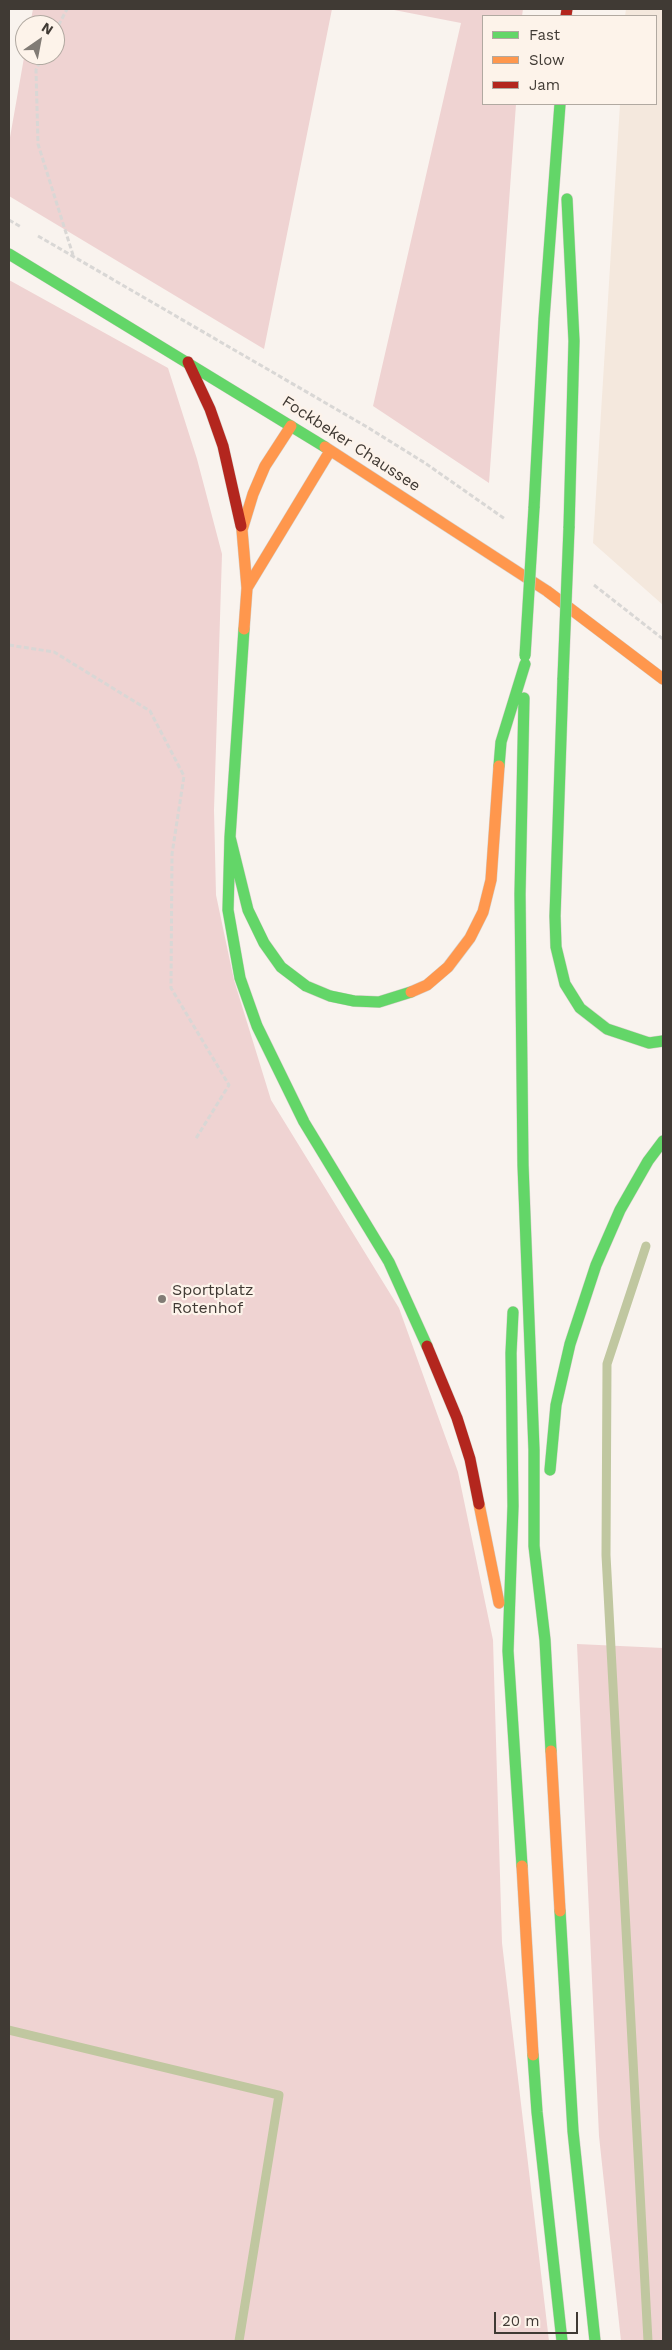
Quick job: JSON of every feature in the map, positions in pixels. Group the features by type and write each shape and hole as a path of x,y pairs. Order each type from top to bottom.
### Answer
{"main road":[{"path":"560,105 544,319 525,660 520,894 523,1165 534,1450 534,1546 544,1640 573,2131 596,2341"},
{"path":"558,135 568,210 574,341 573,440 555,916 556,947 565,984 580,1008 607,1029 649,1043 663,1041"},
{"name":"Fockbeker Chaussee","path":"9,254 67,287 291,426 547,591 663,679"},
{"path":"188,362 210,409 223,446 238,502 247,588 230,837 228,910 240,978 257,1026 278,1072 304,1122 388,1262 409,1304 457,1418 470,1459 508,1651"},
{"path":"242,530 253,494 265,466 291,426"},
{"path":"247,588 330,451"},
{"path":"230,837 248,910 264,943 281,967 300,982 330,996 354,1002 379,1002 400,997 426,986 448,967 470,938 483,912 491,880 501,742 525,660"},
{"path":"549,1484 556,1405 570,1344 596,1265 620,1210 648,1161 663,1140"},
{"path":"516,1274 523,1165"},
{"path":"514,1304 510,1353 513,1506 508,1651 537,2112 562,2341"},
{"path":"544,1640 547,1552"}],"path":[{"path":"38,65 36,70 38,144 73,255 67,287"},
{"path":"9,220 25,229"},
{"path":"33,233 367,426 425,463 506,520"},
{"path":"593,584 663,639"},
{"path":"9,645 54,652 150,711 184,776 172,854 171,988 229,1085 195,1140"}],"shaded area":[{"path":"33,9 332,9 264,349 9,196 9,143 23,65 65,65 65,15 32,15"},
{"path":"389,9 523,9 522,15 482,15 482,105 516,105 489,483 373,406 461,23"},
{"path":"626,9 663,9 663,605 593,543 620,105 657,105 657,15 625,15"},
{"path":"9,280 168,368 197,459 222,554 214,810 216,895 234,980 271,1100 399,1308 458,1472 493,1640 502,1943 549,2341 9,2341"},
{"path":"577,1644 663,1648 663,2341 621,2341 599,2136"}],"waterway":[{"path":"646,1246 607,1364 606,1555 648,2341"},
{"path":"9,2030 279,2095 239,2341"}],"traffic: fast":[{"path":"534,508 544,319 560,105"},
{"path":"567,199 574,341 569,528"},
{"path":"9,254 325,447"},
{"path":"525,656 534,508"},
{"path":"563,678 569,528"},
{"path":"244,629 230,837 248,910 264,943 281,967 306,986 330,996 354,1001 379,1002 411,992"},
{"path":"499,766 501,742 525,664"},
{"path":"563,678 555,916 556,947 565,984 580,1008 607,1029 649,1043 663,1041"},
{"path":"523,1165 520,894 524,698"},
{"path":"230,837 228,910 240,978 257,1026 304,1122 389,1262 427,1346"},
{"path":"550,1470 556,1405 570,1344 596,1265 620,1210 648,1161 663,1141"},
{"path":"523,1165 534,1450 534,1546 545,1640 551,1751"},
{"path":"513,1312 511,1353 513,1506 508,1651 522,1866"},
{"path":"560,1911 573,2131 595,2341"},
{"path":"533,2055 537,2112 562,2341"}],"traffic: slow":[{"path":"244,629 247,588 242,530 253,494 265,466 291,426"},
{"path":"325,447 547,591 663,679"},
{"path":"247,588 330,451"},
{"path":"411,992 427,985 448,967 470,938 483,912 491,880 499,766"},
{"path":"479,1504 499,1603"},
{"path":"551,1751 560,1911"},
{"path":"522,1866 533,2055"}],"traffic: jam":[{"path":"566,15 567,9"},
{"path":"188,362 210,409 223,446 241,526"},
{"path":"427,1346 457,1418 470,1459 479,1504"}],"place":[{"name":"Sportplatz Rotenhof","path":"162,1299"}]}
